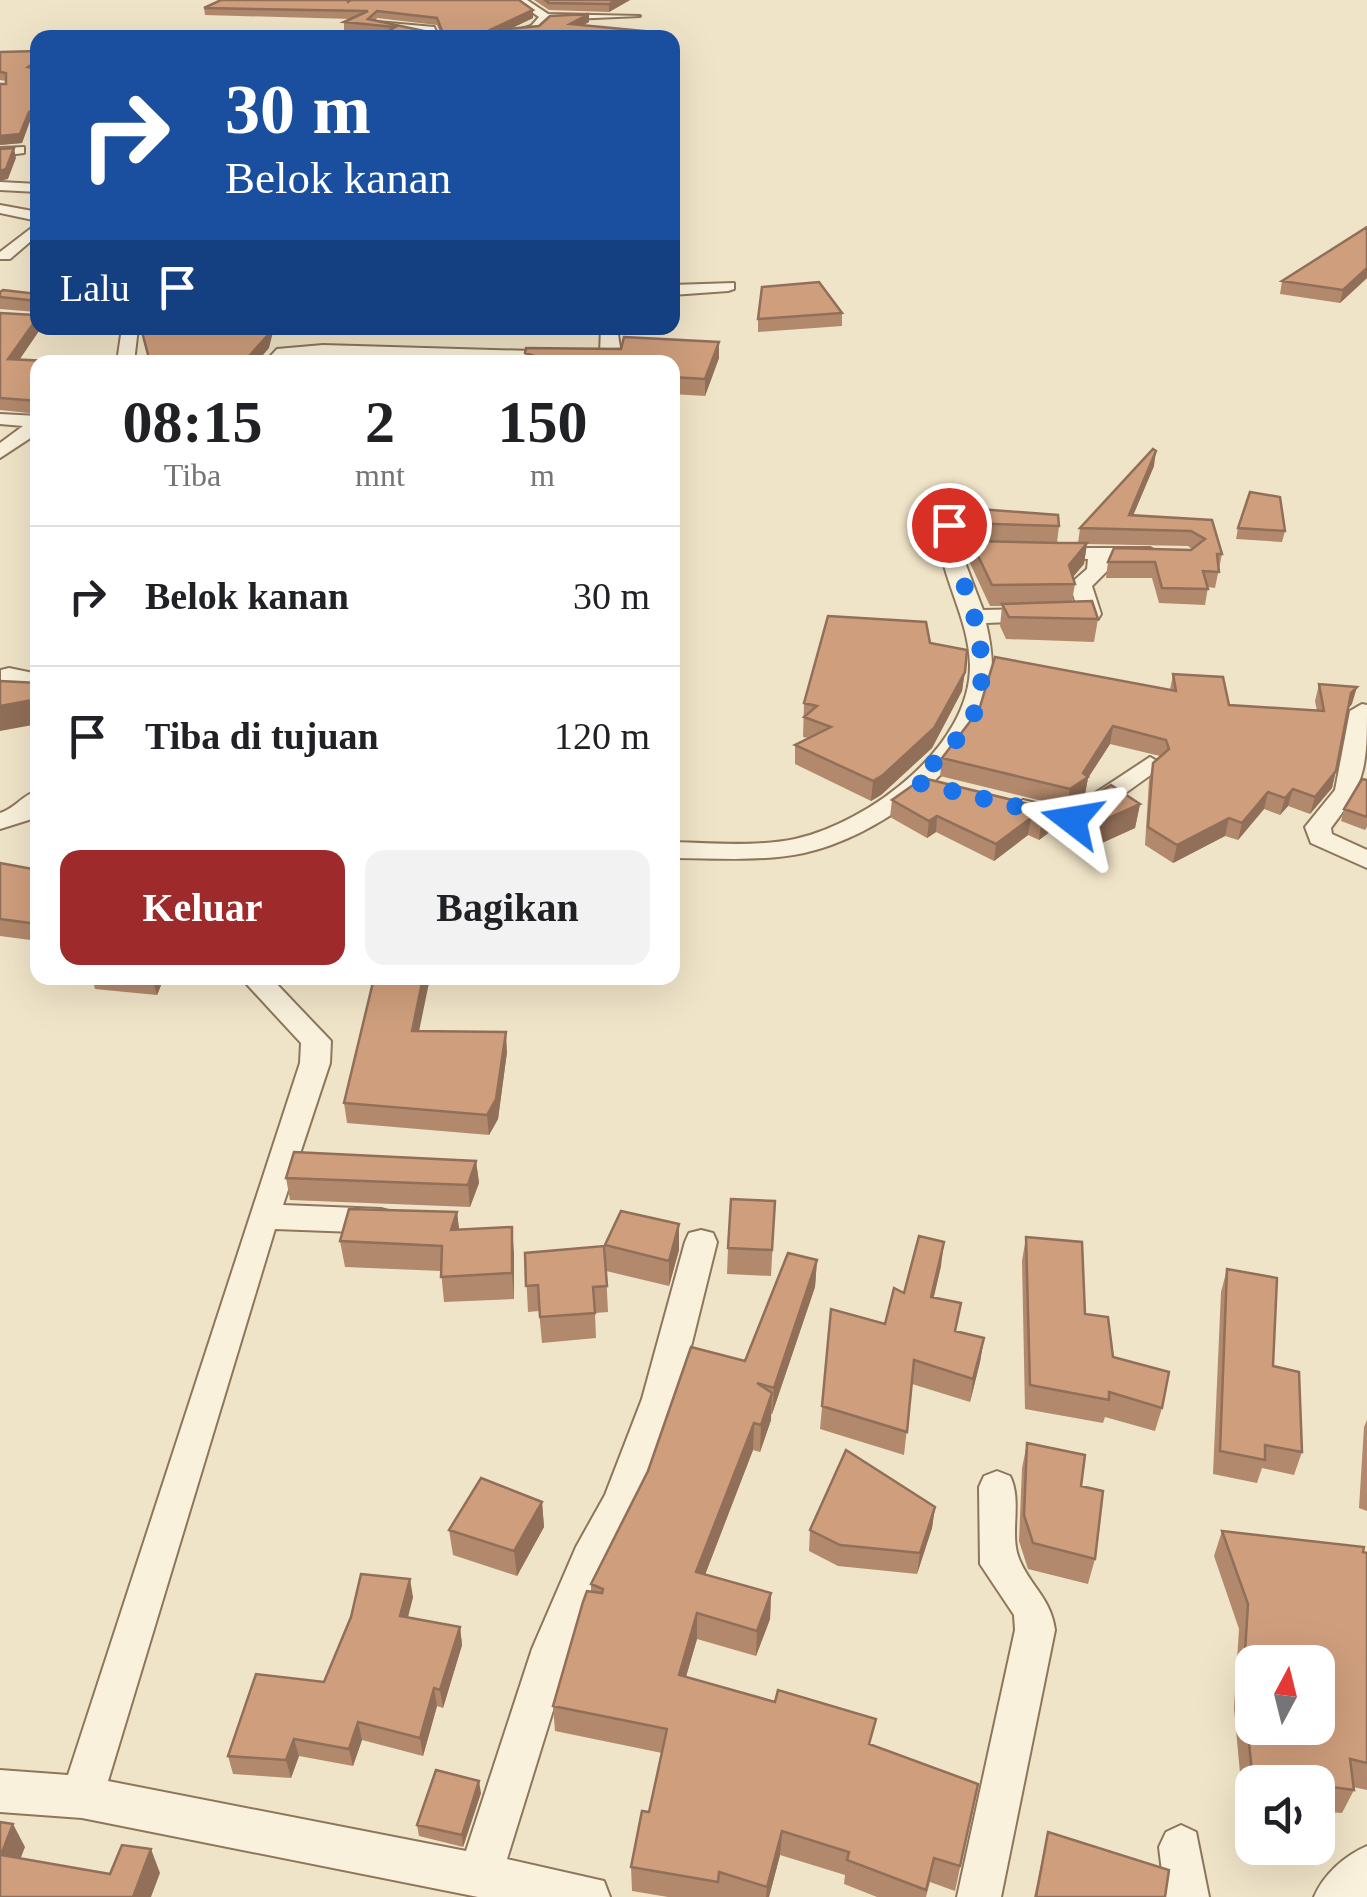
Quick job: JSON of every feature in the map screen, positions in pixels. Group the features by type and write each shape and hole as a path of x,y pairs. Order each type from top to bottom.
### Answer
{"street":[{"path":"520,0 546,17 634,16"},
{"path":"531,30 546,17"},
{"path":"377,25 430,30"},
{"path":"0,152 19,150"},
{"path":"0,186 30,188"},
{"path":"0,209 30,215"},
{"path":"2,256 30,233"},
{"path":"2,256 30,258"},
{"path":"680,289 728,286"},
{"path":"280,355 312,350 493,355"},
{"path":"0,419 30,422"},
{"path":"0,452 30,429"},
{"path":"680,850 802,846 852,829 915,782 968,726 982,676 973,617 953,542"},
{"path":"1018,551 1170,555"},
{"path":"973,617 1090,614 1082,584 1097,571 1099,552"},
{"path":"9,676 30,680"},
{"path":"1362,711 1348,790 1318,826 1320,838 1367,860"},
{"path":"1002,803 1072,820 1150,764"},
{"path":"915,782 950,790"},
{"path":"0,820 26,813 30,808"},
{"path":"82,1797 263,1216 315,1063 316,1041 262,985"},
{"path":"263,1216 407,1222"},
{"path":"481,1873 552,1650 590,1560 622,1500 660,1399 701,1242"},
{"path":"979,1897 1035,1630 1033,1610 999,1564 997,1488"},
{"path":"0,1791 82,1797 481,1873 535,1891 588,1897"},
{"path":"1181,1847 1188,1897"},
{"path":"1336,1897 1367,1868"}],"building":[{"path":"221,0 519,0 533,10 490,30 442,30 437,18 377,11 368,19 419,30 390,30 395,27 344,22 368,11 204,8"},
{"path":"545,0 616,0 609,4"},
{"path":"589,14 570,24 633,30 498,30 539,26 550,16"},
{"path":"30,51 30,112 20,134 0,136 0,84 6,84 6,73 0,72 0,52"},
{"path":"14,148 6,169 0,171 0,149"},
{"path":"1367,227 1367,268 1343,290 1282,281"},
{"path":"819,282 842,313 758,319 762,287"},
{"path":"0,292 30,293 30,300 0,297"},
{"path":"0,313 30,315 30,328 8,359 30,360 30,400 0,398"},
{"path":"143,335 267,335 250,355 148,355"},
{"path":"624,337 719,342 705,379 680,377 680,355 525,353 526,348 621,349"},
{"path":"1153,449 1156,451 1129,515 1212,520 1222,554 1217,554 1219,572 1203,571 1208,589 1162,588 1155,562 1108,562 1114,548 1191,550 1205,539 1191,531 1080,528"},
{"path":"1250,492 1280,497 1285,531 1238,528"},
{"path":"965,508 1058,515 1059,526 965,523"},
{"path":"971,541 1087,543 1069,565 1075,584 992,585"},
{"path":"1092,601 1098,619 1009,617 1002,604"},
{"path":"828,616 926,622 930,643 967,650 965,672 934,728 873,781 795,745 831,727 804,717 817,706 804,703"},
{"path":"995,657 1176,691 1173,674 1223,677 1229,705 1324,711 1319,684 1357,687 1351,693 1336,771 1315,797 1293,789 1285,798 1268,792 1242,823 1229,818 1177,845 1148,827 1153,763 1169,749 1166,740 1113,726 1083,773 1088,777 1070,789 942,758 979,710"},
{"path":"0,681 30,683 30,700 0,706"},
{"path":"923,778 1057,811 1041,823 1031,818 996,844 937,816 929,821 892,800"},
{"path":"1362,779 1367,780 1367,817 1344,809"},
{"path":"1111,785 1140,804 1098,823 1075,807"},
{"path":"0,863 30,869 30,923 0,919"},
{"path":"372,985 422,985 412,1031 506,1032 496,1099 487,1115 344,1103"},
{"path":"294,1152 476,1161 468,1185 286,1178"},
{"path":"731,1199 775,1201 772,1250 728,1248"},
{"path":"349,1209 457,1212 451,1230 512,1227 512,1273 441,1277 442,1246 340,1241"},
{"path":"621,1211 679,1224 669,1261 605,1245"},
{"path":"919,1236 944,1242 931,1297 961,1303 955,1331 984,1338 973,1379 914,1360 907,1432 822,1406 831,1309 885,1324 894,1288 904,1293"},
{"path":"1026,1237 1082,1242 1085,1314 1108,1317 1113,1357 1169,1372 1162,1408 1109,1392 1109,1400 1030,1385"},
{"path":"604,1246 607,1286 593,1287 595,1313 540,1317 538,1285 526,1286 525,1253"},
{"path":"788,1253 817,1260 774,1388 757,1383 772,1393 761,1425 754,1423 696,1572 771,1593 757,1631 697,1613 679,1675 775,1702 778,1690 876,1719 869,1744 978,1784 960,1866 934,1858 926,1890 847,1860 849,1852 782,1831 767,1887 719,1872 718,1882 631,1867 642,1811 649,1812 667,1729 553,1706 587,1591 602,1593 603,1589 591,1584 648,1471 691,1347 745,1361"},
{"path":"1227,1269 1277,1278 1273,1366 1299,1372 1302,1452 1265,1445 1265,1460 1220,1451"},
{"path":"1027,1443 1085,1455 1081,1486 1103,1491 1095,1559 1033,1543 1024,1515"},
{"path":"846,1450 935,1507 920,1553 840,1545 810,1530"},
{"path":"481,1478 542,1502 514,1551 449,1530"},
{"path":"1222,1531 1364,1547 1367,1763 1350,1759 1354,1790 1335,1787 1335,1765 1251,1765 1249,1745 1335,1745 1335,1645 1245,1645 1248,1604"},
{"path":"361,1574 410,1579 400,1616 460,1627 440,1690 434,1688 420,1738 358,1722 349,1749 294,1739 286,1760 228,1756 256,1674 324,1682 351,1617"},
{"path":"436,1770 479,1781 462,1835 417,1825"},
{"path":"0,1822 13,1824 1,1855 110,1874 122,1845 151,1849 133,1897 0,1897"},
{"path":"1048,1832 1169,1870 1165,1897 1036,1897"}],"route":[{"path":"949,525 946,550 966,589 980,647 982,676 968,726 915,782 1072,820"}]}
